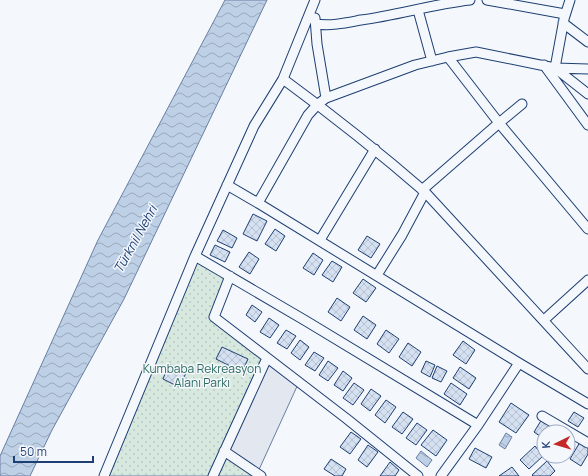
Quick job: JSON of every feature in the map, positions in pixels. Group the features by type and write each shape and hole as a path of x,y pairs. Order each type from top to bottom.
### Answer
{"street":[{"path":"316,24 330,25 384,17 457,1 470,0"},
{"path":"487,0 565,14"},
{"path":"555,68 565,14 570,0"},
{"path":"315,1 317,44 326,98"},
{"path":"104,476 195,256 254,126 283,79 315,1"},
{"path":"418,10 432,61"},
{"path":"563,24 588,42"},
{"path":"258,203 308,115 326,98 415,65 476,52 555,68 588,70"},
{"path":"448,57 499,122 588,229"},
{"path":"544,65 588,125"},
{"path":"555,68 588,94"},
{"path":"283,79 318,104 374,148 423,191 588,369"},
{"path":"377,275 402,235 423,191 499,122 522,104"},
{"path":"320,240 374,148"},
{"path":"227,185 320,240 588,404"},
{"path":"195,256 478,425"},
{"path":"230,276 214,317 255,347 418,476"},
{"path":"544,320 588,280"},
{"path":"213,476 267,358"},
{"path":"441,476 478,425 519,363"},
{"path":"542,416 588,443"},
{"path":"224,451 261,476"}],"green space":[{"name":"Kumbaba Rekreasyon Alanı Parkı","path":"195,256 230,276 214,317 267,358 224,452 261,476 104,476"}],"shaded area":[{"path":"267,358 299,382 257,474 224,451"}],"water":[{"name":"Türknil Nehri","path":"225,0 267,0 124,299 52,430 30,476 0,476 0,456 98,240"},
{"path":"506,433 512,437 505,449 499,445"},
{"path":"421,451 432,460 427,467 416,458"}],"building":[{"path":"253,214 267,221 257,241 243,234"},
{"path":"275,229 285,236 276,251 265,244"},
{"path":"223,230 237,238 232,248 217,241"},
{"path":"367,236 380,244 371,258 358,250"},
{"path":"215,245 230,252 225,262 210,255"},
{"path":"249,252 259,259 250,274 239,267"},
{"path":"313,253 323,260 314,275 303,268"},
{"path":"332,261 342,267 333,282 322,275"},
{"path":"363,279 376,288 366,302 353,293"},
{"path":"337,298 350,307 341,321 328,312"},
{"path":"252,305 262,312 255,322 246,315"},
{"path":"363,316 376,325 367,339 354,330"},
{"path":"269,318 279,325 270,338 260,332"},
{"path":"286,330 296,336 287,349 277,343"},
{"path":"386,330 399,339 389,353 377,344"},
{"path":"300,340 309,347 300,360 291,353"},
{"path":"463,341 475,350 466,364 453,355"},
{"path":"408,343 421,352 412,366 399,357"},
{"path":"222,347 248,359 242,372 216,359"},
{"path":"314,352 324,358 315,371 305,365"},
{"path":"328,361 338,368 328,381 319,375"},
{"path":"426,361 435,365 430,377 421,372"},
{"path":"169,364 186,373 179,387 163,379"},
{"path":"437,366 447,371 441,382 432,378"},
{"path":"460,367 476,378 469,389 453,378"},
{"path":"343,371 352,378 343,391 334,385"},
{"path":"354,383 364,390 353,405 343,398"},
{"path":"451,383 467,394 460,405 444,394"},
{"path":"371,389 381,396 370,411 361,404"},
{"path":"386,400 396,407 385,423 375,415"},
{"path":"511,403 529,415 516,433 499,422"},
{"path":"403,412 413,419 402,434 392,427"},
{"path":"574,412 584,418 578,427 576,424 568,421"},
{"path":"542,419 550,424 539,424"},
{"path":"417,423 427,430 416,445 406,438"},
{"path":"433,430 447,440 436,456 421,445"},
{"path":"351,432 361,439 350,454 340,447"},
{"path":"580,442 588,447 588,454 581,466 576,463 576,449"},
{"path":"368,445 378,452 367,467 358,460"},
{"path":"535,446 536,462 529,469 520,460"},
{"path":"475,448 492,457 486,468 469,459"},
{"path":"331,459 346,469 342,476 335,476 324,469"},
{"path":"390,462 399,470 395,476 380,476"},
{"path":"544,464 549,464 555,471 550,476 532,475"},
{"path":"512,467 519,476 499,476"}]}
